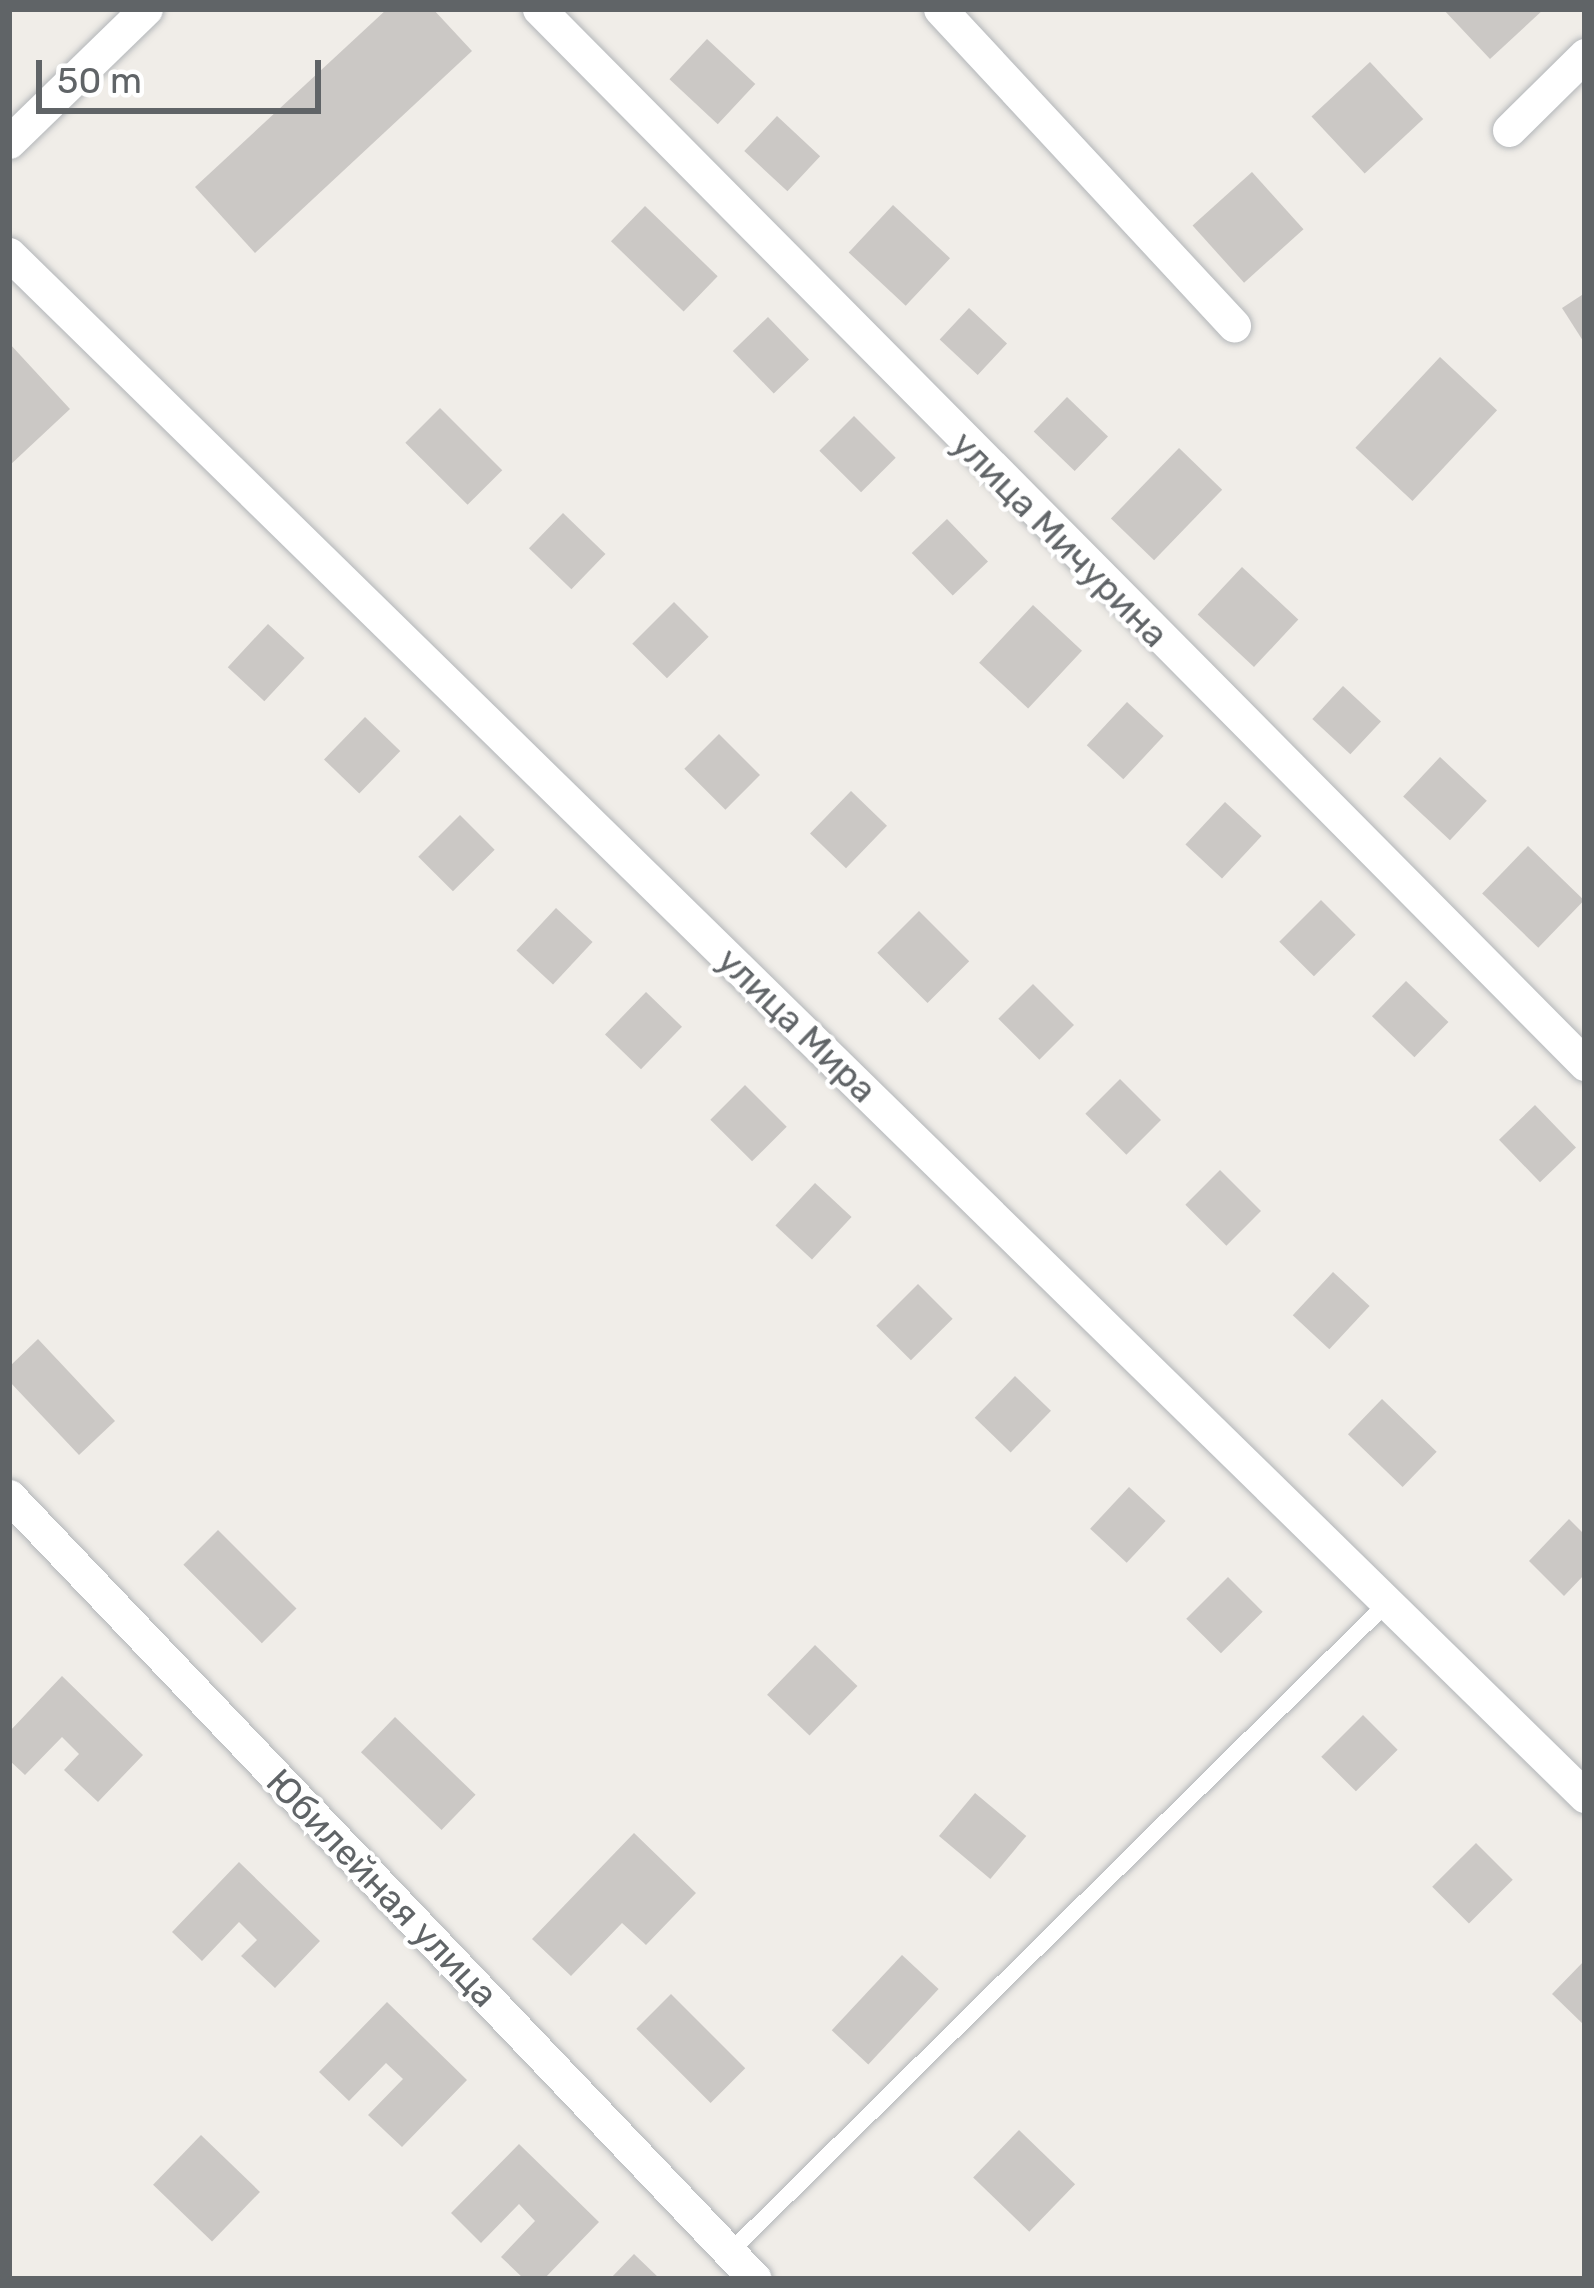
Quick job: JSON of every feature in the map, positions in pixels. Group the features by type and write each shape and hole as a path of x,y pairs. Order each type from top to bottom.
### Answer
{"street":[{"path":"9,142 146,9"},
{"name":"улица Мичурина","path":"539,9 1585,1064"},
{"path":"940,9 1234,325"},
{"path":"1509,130 1585,55"},
{"name":"улица Мира","path":"9,254 1585,1796"},
{"name":"Юбилейная улица","path":"9,1496 755,2279"}],"lane":[{"path":"729,2252 1387,1603"}],"building":[{"path":"387,9 433,9 472,51 255,253 195,187"},
{"path":"1443,9 1544,9 1490,59"},
{"path":"707,39 755,84 718,124 669,79"},
{"path":"1370,62 1423,119 1365,174 1311,117"},
{"path":"777,116 820,156 787,191 744,151"},
{"path":"1252,172 1304,229 1244,283 1193,226"},
{"path":"893,205 950,258 906,306 849,253"},
{"path":"645,206 718,276 684,311 611,241"},
{"path":"1585,293 1585,344 1562,308"},
{"path":"969,308 1007,343 978,375 940,339"},
{"path":"768,317 809,359 774,393 733,351"},
{"path":"9,343 70,409 9,466"},
{"path":"1440,357 1497,410 1412,501 1355,448"},
{"path":"1067,397 1108,437 1075,471 1034,432"},
{"path":"440,408 502,470 468,505 405,443"},
{"path":"854,416 896,458 861,492 819,451"},
{"path":"1179,448 1222,490 1154,560 1111,518"},
{"path":"563,513 605,554 571,589 529,548"},
{"path":"947,519 988,561 953,595 912,553"},
{"path":"1242,567 1298,620 1254,667 1198,615"},
{"path":"674,602 709,637 667,678 632,644"},
{"path":"1033,605 1082,651 1028,708 979,663"},
{"path":"268,624 305,658 264,701 228,667"},
{"path":"1343,686 1381,721 1350,754 1312,719"},
{"path":"1127,702 1164,736 1123,779 1087,745"},
{"path":"365,717 400,751 359,793 324,759"},
{"path":"719,734 760,775 725,810 684,769"},
{"path":"1440,757 1487,801 1450,840 1403,796"},
{"path":"851,791 887,826 846,868 810,833"},
{"path":"1225,802 1262,836 1222,879 1185,844"},
{"path":"460,815 495,850 453,891 418,857"},
{"path":"1528,846 1584,900 1538,948 1482,893"},
{"path":"1321,900 1356,935 1314,976 1279,942"},
{"path":"556,908 593,942 553,985 516,950"},
{"path":"919,911 969,961 927,1003 877,953"},
{"path":"1406,981 1448,1022 1414,1057 1372,1016"},
{"path":"1033,984 1074,1025 1039,1060 998,1019"},
{"path":"646,992 682,1027 641,1069 605,1034"},
{"path":"1120,1079 1161,1120 1126,1155 1085,1114"},
{"path":"745,1085 787,1127 752,1161 710,1120"},
{"path":"1535,1105 1576,1147 1540,1182 1499,1140"},
{"path":"1220,1170 1261,1211 1226,1246 1185,1205"},
{"path":"815,1183 852,1217 812,1260 775,1225"},
{"path":"1333,1272 1370,1306 1329,1349 1293,1315"},
{"path":"918,1284 953,1319 911,1360 876,1326"},
{"path":"38,1339 115,1421 79,1455 9,1381 9,1367"},
{"path":"1015,1376 1051,1411 1011,1452 975,1418"},
{"path":"1382,1399 1437,1452 1403,1487 1348,1434"},
{"path":"1129,1487 1166,1521 1127,1563 1090,1529"},
{"path":"1569,1519 1585,1535 1585,1574 1564,1596 1529,1561"},
{"path":"218,1530 296,1608 262,1643 183,1565"},
{"path":"1228,1577 1263,1612 1221,1653 1186,1619"},
{"path":"815,1645 857,1686 810,1736 767,1695"},
{"path":"62,1676 143,1755 98,1802 64,1770 79,1754 62,1737 25,1775 9,1760 9,1732"},
{"path":"1363,1715 1398,1750 1356,1791 1321,1757"},
{"path":"395,1717 476,1795 442,1830 361,1752"},
{"path":"975,1793 1026,1836 990,1879 939,1836"},
{"path":"634,1833 696,1893 646,1945 622,1923 571,1976 532,1939"},
{"path":"1476,1843 1513,1880 1469,1924 1432,1887"},
{"path":"239,1862 320,1941 275,1988 241,1956 257,1940 239,1922 202,1961 172,1932"},
{"path":"902,1955 939,1989 868,2064 832,2030"},
{"path":"1585,1960 1585,2026 1552,1994"},
{"path":"671,1994 745,2068 711,2103 636,2029"},
{"path":"387,2002 467,2080 402,2147 368,2115 403,2079 386,2063 349,2101 319,2072"},
{"path":"1019,2130 1075,2184 1029,2232 973,2177"},
{"path":"201,2135 260,2192 212,2242 153,2185"},
{"path":"519,2144 599,2222 544,2279 524,2279 501,2257 535,2221 519,2204 481,2243 451,2213"},
{"path":"634,2254 660,2279 610,2279"}]}
